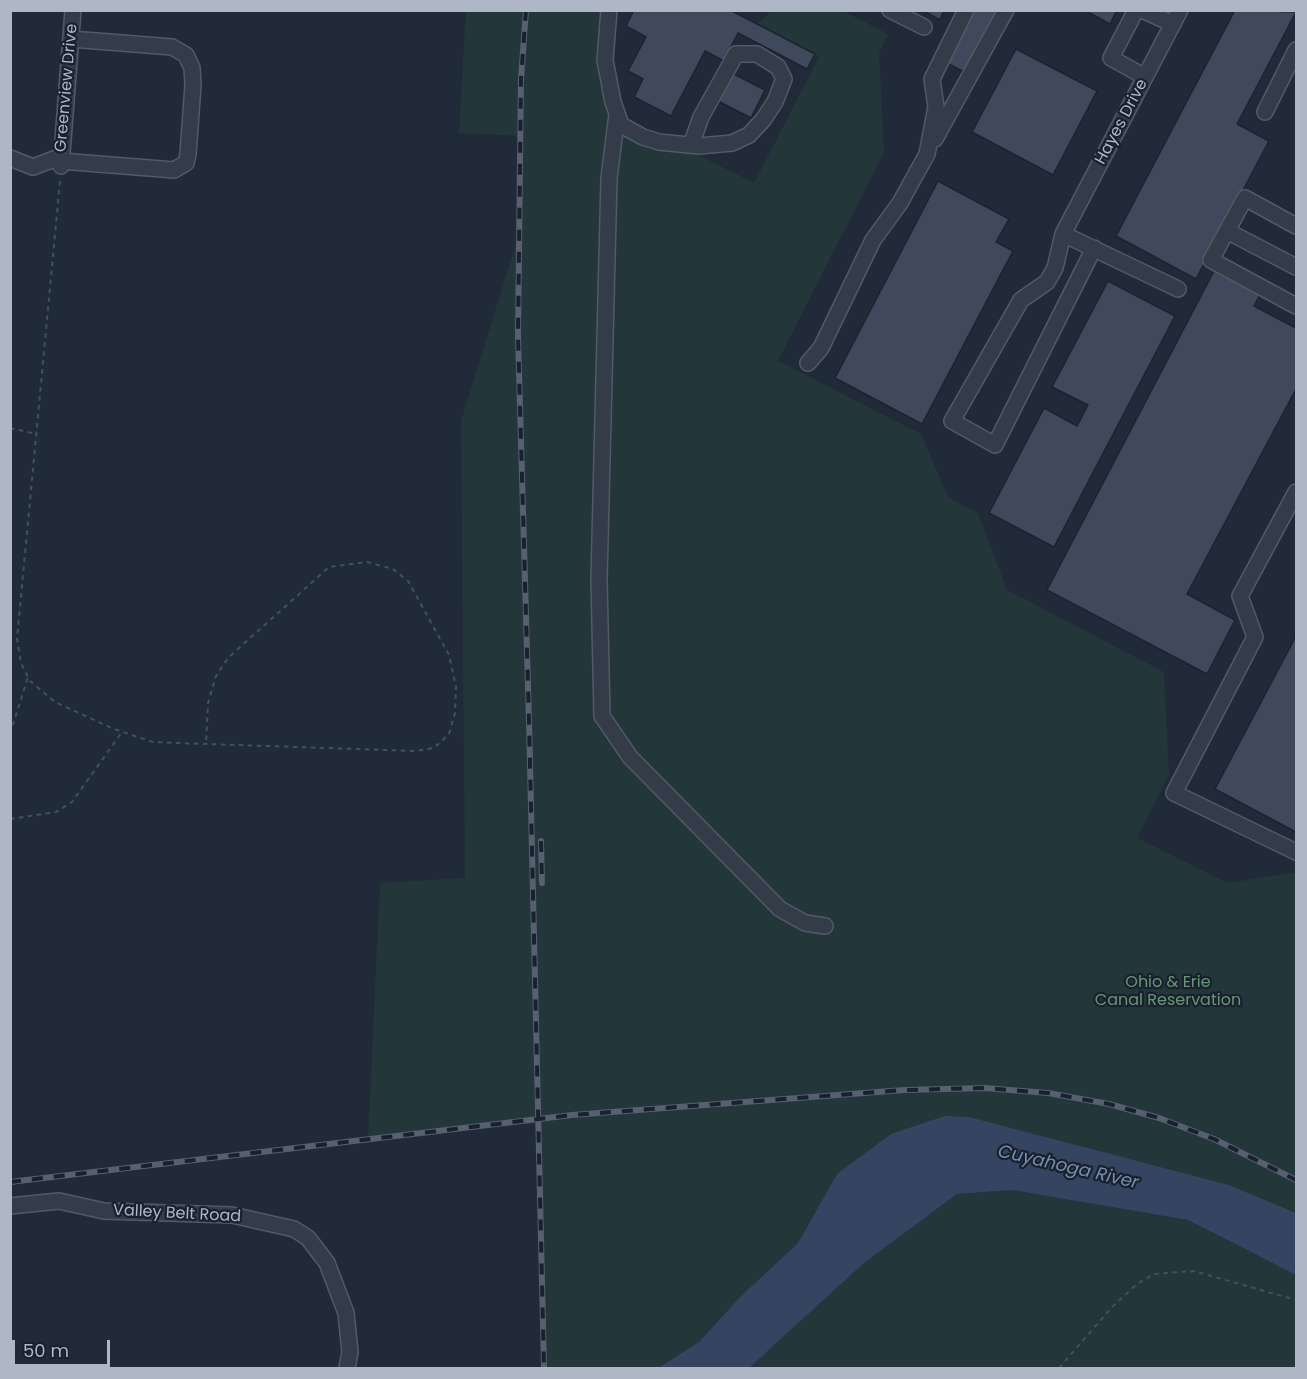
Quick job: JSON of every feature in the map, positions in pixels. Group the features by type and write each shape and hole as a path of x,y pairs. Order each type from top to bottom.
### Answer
{"street":[{"name":"Greenview Drive","path":"61,161 73,10"},
{"path":"609,10 606,60 617,114 621,125 643,137 659,142 691,145 732,143 749,135 764,120 775,102 784,79 778,68 758,54 736,54 701,117 691,145"},
{"path":"890,10 924,27"},
{"path":"927,154 936,107 932,79 966,10"},
{"path":"808,363 821,348 873,240 900,203 1006,10"},
{"path":"1136,10 1111,58 1145,77"},
{"path":"1142,10 1177,17"},
{"name":"Hayes Drive","path":"1094,248 995,445 952,421 1021,300 1047,282 1055,268 1063,234 1177,17"},
{"path":"10,158 33,166 61,161 174,170 186,163 193,86 192,68 186,55 172,47 71,39"},
{"path":"1265,112 1296,50"},
{"path":"617,114 609,178 598,579 602,716 630,757 780,909 805,923 825,926"},
{"path":"1296,226 1245,198 1212,260 1296,306"},
{"path":"1227,231 1296,267"},
{"path":"1063,234 1178,289"},
{"path":"1296,492 1240,596 1255,637 1174,794 1296,852"},
{"name":"Valley Belt Road","path":"10,1206 59,1201 104,1210 232,1215 294,1229 308,1238 327,1263 346,1313 350,1352 347,1368"}],"path":[{"path":"61,161 17,639 21,663 28,677 39,690 55,702 122,732 153,742 206,744 416,751 434,748 449,734 455,713 456,687 449,655 408,581 393,569 367,562 329,567 228,657 216,676 208,703 206,744"},
{"path":"10,428 36,434"},
{"path":"10,734 28,677"},
{"path":"10,819 56,812 72,802 122,732"},
{"path":"1059,1368 1113,1306 1137,1284 1154,1274 1194,1271 1296,1300"}],"green space":[{"name":"Ohio & Erie Canal Reservation","path":"466,11 609,11 605,60 617,114 754,183 819,57 757,24 771,11 843,11 888,34 879,53 884,152 778,361 921,434 948,497 978,513 1007,590 1164,672 1169,775 1137,838 1228,883 1296,872 1296,1213 1229,1185 1116,1157 837,1174 798,1243 740,1297 699,1342 658,1368 544,1368 538,1119 368,1139 380,883 465,878 461,421 519,234 521,136 459,133"},
{"path":"1012,1190 1188,1220 1296,1275 1296,1368 744,1368 765,1353 864,1263 957,1194"}],"water":[{"name":"Cuyahoga River","path":"945,1116 969,1117 1229,1185 1296,1213 1296,1275 1188,1220 1012,1190 957,1194 864,1263 749,1368 658,1368 699,1342 740,1297 798,1243 837,1174 891,1134"}],"building":[{"path":"634,10 730,10 815,54 807,69 738,33 724,61 705,51 671,116 634,97 643,79 628,71 646,37 626,26"},
{"path":"922,10 944,10 940,20"},
{"path":"973,10 1000,10 966,73 945,62"},
{"path":"1084,10 1117,10 1110,24"},
{"path":"1235,10 1296,12 1237,124 1269,141 1196,279 1116,236"},
{"path":"1016,49 1097,91 1053,175 972,132"},
{"path":"732,73 765,90 751,118 718,101"},
{"path":"938,181 1009,219 996,242 1013,251 922,424 835,378"},
{"path":"1214,271 1260,295 1254,306 1296,328 1296,389 1187,594 1235,620 1207,674 1047,590"},
{"path":"1108,281 1175,316 1054,547 989,513 1044,408 1077,426 1088,405 1052,387"},
{"path":"1296,636 1296,832 1215,789"}],"railway":[{"path":"526,10 521,79 518,336 544,1368"},
{"path":"541,841 542,883"},
{"path":"10,1182 572,1115 904,1090 985,1088 1048,1093 1109,1104 1159,1118 1214,1139 1296,1180"}]}
